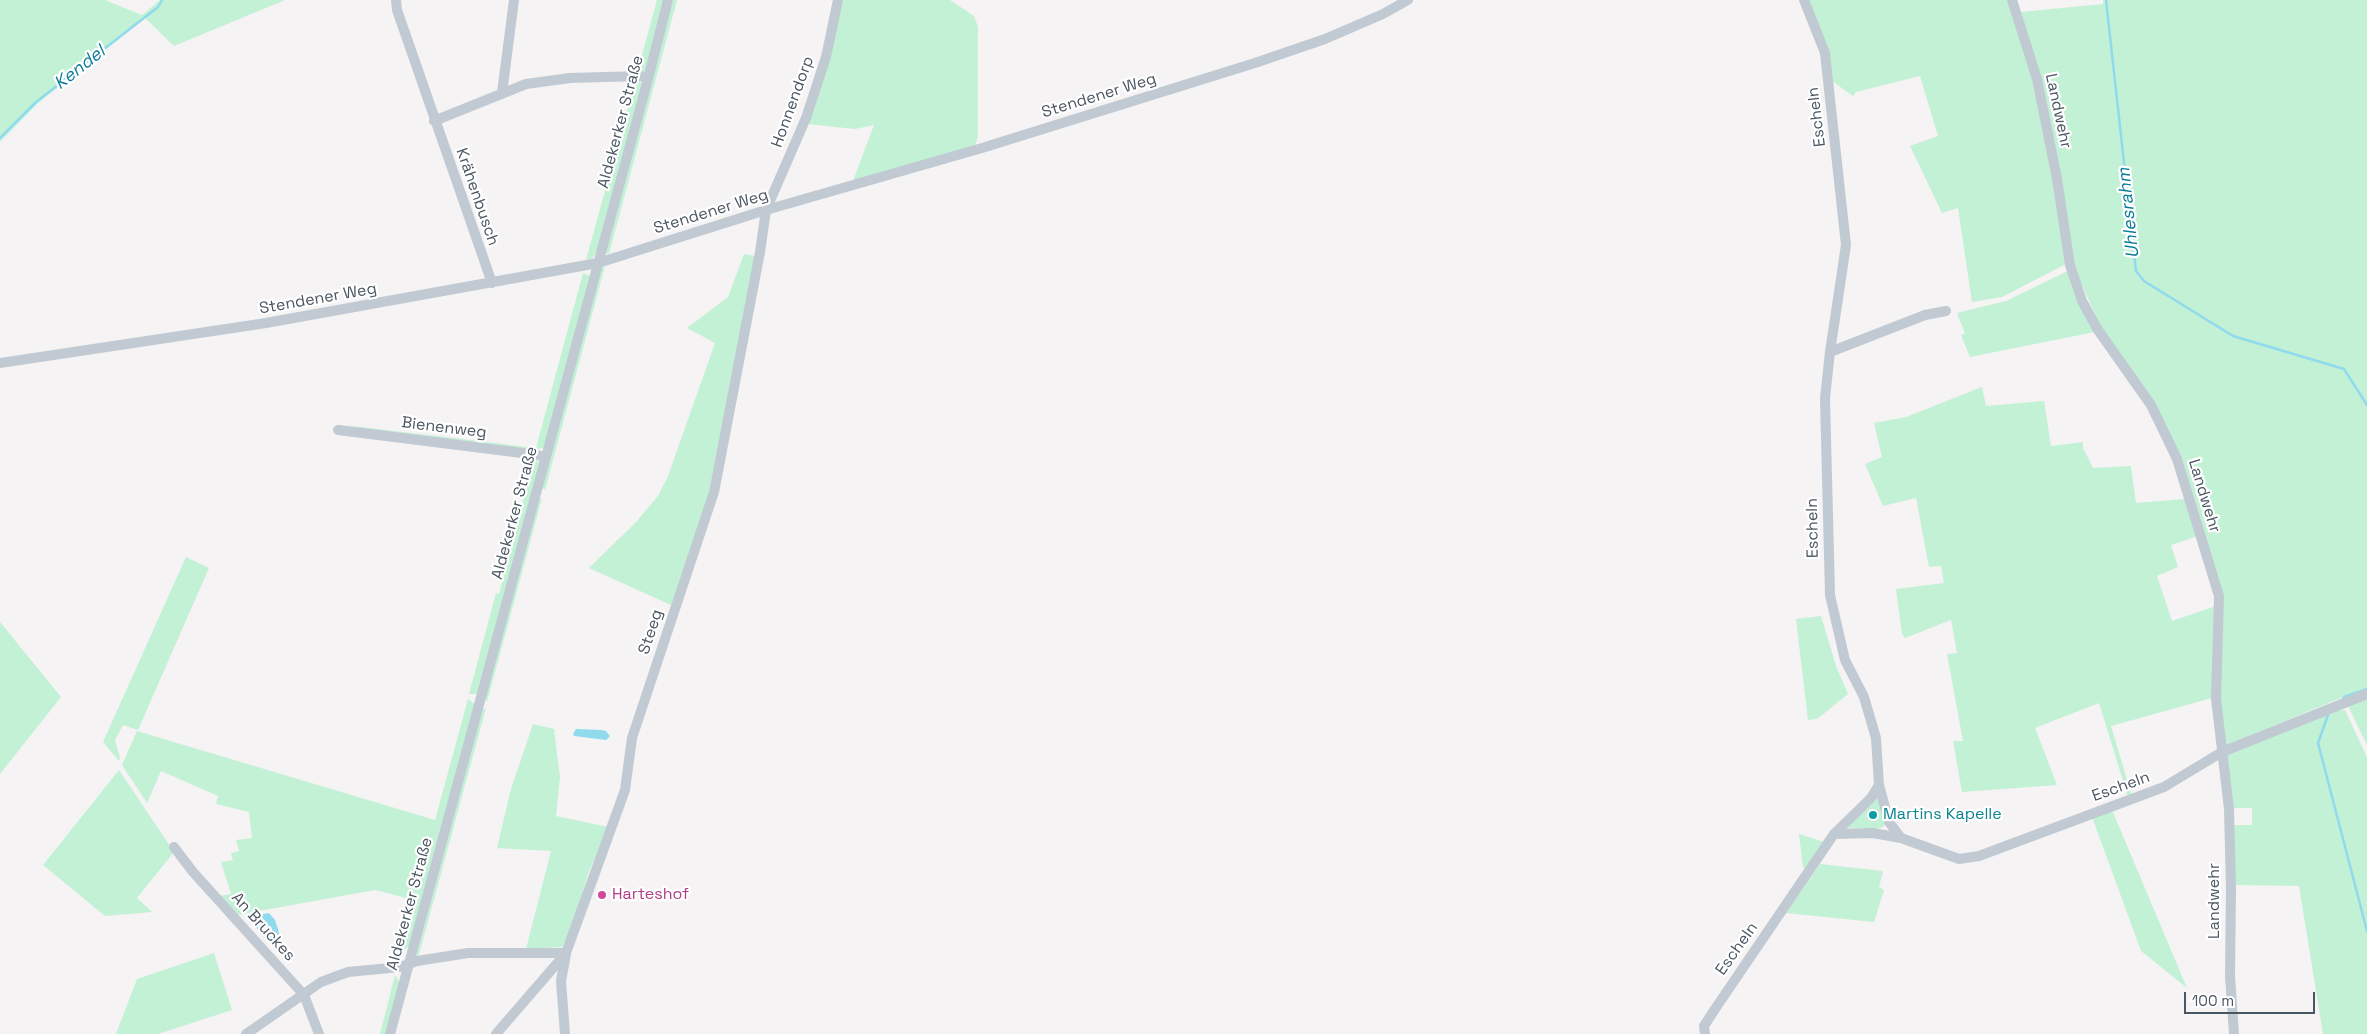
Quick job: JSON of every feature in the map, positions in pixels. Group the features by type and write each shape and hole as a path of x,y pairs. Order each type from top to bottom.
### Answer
{"street":[{"name":"Krähenbusch","path":"396,0 397,10 434,121 492,283"},
{"path":"502,93 514,0"},
{"name":"Aldekerker Straße","path":"390,1034 668,0"},
{"name":"Honnendorp","path":"766,210 806,118 826,57 838,0"},
{"name":"Stendener Weg","path":"0,363 266,323 598,263 766,210 982,148 1255,63 1325,38 1383,14 1408,0"},
{"name":"Escheln","path":"1804,0 1825,53 1846,245 1825,398 1830,595 1846,660 1864,697 1876,738 1879,785 1890,822 1902,838"},
{"name":"Landwehr","path":"2012,0 2037,79 2057,178 2070,265 2082,301 2098,330 2151,406 2177,459 2220,596 2216,699 2229,818 2231,889 2230,976 2234,1034"},
{"path":"434,121 526,84 570,78 641,76 648,79"},
{"name":"Steeg","path":"496,1034 566,953 625,790 632,738 714,492 760,252 766,210"},
{"path":"1830,352 1924,315 1946,311"},
{"name":"Bienenweg","path":"338,430 538,455 545,458"},
{"name":"Escheln","path":"1834,834 1873,833 1902,838 1959,859 1979,856 2164,787 2222,752 2367,694"},
{"name":"Escheln","path":"1705,1034 1704,1026 1714,1008 1834,834 1871,798 1879,785"},
{"name":"An Bruckes","path":"174,847 193,872 304,995 320,1034"},
{"path":"246,1034 320,982 344,973 400,967 468,954 566,953 561,981 565,1034"}],"green space":[{"path":"0,0 105,0 142,15 160,0 285,0 174,46 145,18 37,104 0,142"},
{"path":"657,0 664,0 645,72 643,74 637,73"},
{"path":"673,0 677,0 609,254 606,253 606,248"},
{"path":"842,0 950,0 974,16 978,27 978,136 975,146 853,181 874,125 855,129 807,124"},
{"path":"1808,0 2008,0 2031,74 2045,134 2066,264 2002,297 1972,302 1958,208 1942,213 1910,146 1938,136 1920,76 1856,92 1853,96 1832,81"},
{"path":"2103,0 2367,0 2367,691 2338,699 2225,746 2219,698 2222,596 2179,455 2101,327 2075,270 2021,12 2103,4"},
{"path":"636,78 642,83 597,251 593,258 586,260"},
{"path":"744,254 755,256 708,496 671,605 589,568 636,522 658,496 668,476 715,343 687,328 728,297"},
{"path":"605,266 545,490 542,488 601,268"},
{"path":"2068,271 2095,332 1970,357 1961,335 1965,333 1957,313 2006,301"},
{"path":"583,273 590,276 545,447 535,450 424,439 345,425 536,448"},
{"path":"1982,387 1986,406 2044,401 2051,446 2083,442 2083,448 2093,468 2131,466 2136,503 2185,499 2198,536 2171,545 2178,567 2157,576 2172,621 2216,606 2212,698 2111,726 2132,796 2128,797 2099,703 2035,728 2057,785 1962,792 1953,741 1963,741 1947,654 1957,653 1951,620 1905,638 1902,634 1896,589 1944,583 1941,566 1929,567 1916,498 1883,506 1865,464 1882,457 1874,423 1906,417"},
{"path":"534,458 540,464 479,694 469,694 496,593 499,594"},
{"path":"542,498 487,702 485,699 539,500"},
{"path":"186,557 209,568 138,730 123,725 115,740 120,758 119,761 103,742"},
{"path":"1821,616 1836,666 1848,694 1817,719 1808,720 1796,619"},
{"path":"0,622 61,697 0,774"},
{"path":"2367,697 2367,745 2348,706"},
{"path":"468,699 476,705 412,944 400,953 414,900 375,890 237,915 220,896 231,894 221,862 233,860 231,853 239,851 236,840 252,838 249,812 216,804 218,796 161,771 147,803 122,765 137,731 435,820"},
{"path":"486,708 418,958 417,954 482,710"},
{"path":"2345,710 2367,757 2367,1034 2323,1034 2299,886 2235,885 2232,825 2252,825 2252,808 2232,808 2227,754 2328,712"},
{"path":"533,724 554,729 560,777 556,816 608,827 588,874 573,926 562,947 526,949 551,851 497,848 511,789"},
{"path":"119,770 174,852 137,898 152,912 105,916 43,865"},
{"path":"1877,794 1885,824 1883,827 1877,829 1847,828"},
{"path":"2112,810 2187,988 2141,951 2092,817"},
{"path":"1799,834 1824,842 1807,868 1803,868"},
{"path":"1820,864 1883,871 1879,887 1884,890 1874,922 1786,913"},
{"path":"214,953 232,1010 158,1034 116,1034 137,979"},
{"path":"395,975 400,983 386,1034 380,1034"}],"water":[{"path":"576,729 602,730 606,731 610,736 606,740 574,736 573,734"},
{"path":"269,913 275,920 279,934 273,939 263,937 251,920 257,915"}],"waterway":[{"name":"Kendel","path":"0,138 36,102 158,7 162,0"},
{"name":"Uhlesrahm","path":"2106,0 2136,271 2144,281 2233,336 2344,369 2367,405"},
{"path":"2344,697 2367,689"},
{"path":"2328,715 2318,743 2367,931"}],"place":[{"name":"Martins Kapelle","path":"1873,815"},
{"name":"Harteshof","path":"602,895"}]}
